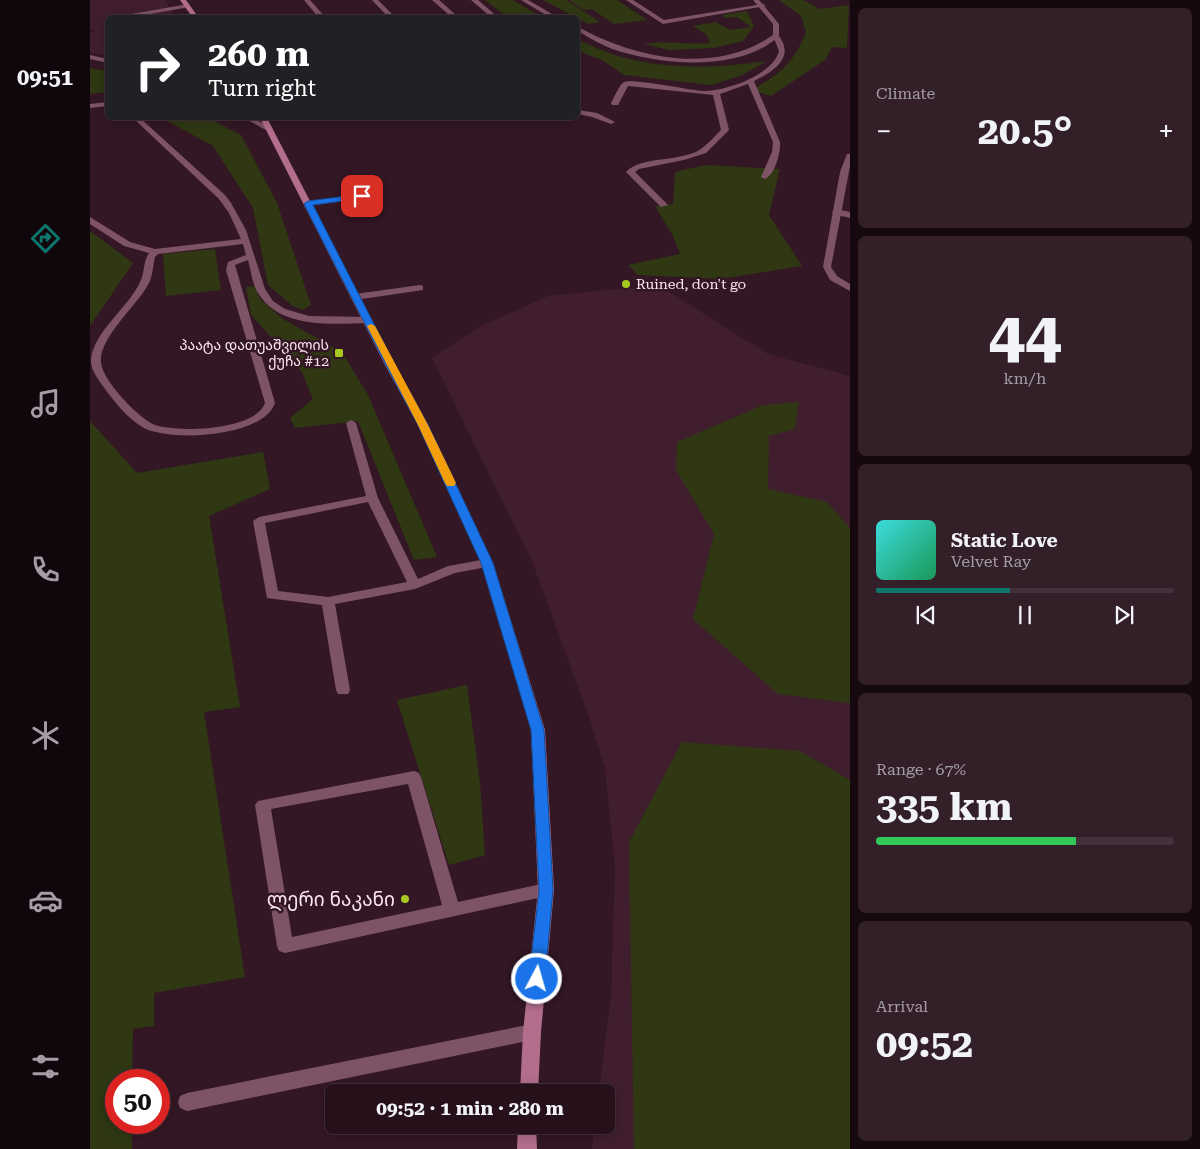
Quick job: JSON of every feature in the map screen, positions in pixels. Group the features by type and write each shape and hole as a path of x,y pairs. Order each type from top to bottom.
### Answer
{"main road":[{"path":"185,3 194,15"},
{"path":"266,123 423,425 487,563 538,730 546,890 532,1032 529,1084"},
{"path":"527,1134 527,1149"}],"street":[{"path":"307,0 320,15"},
{"path":"375,0 390,15"},
{"path":"435,0 451,15"},
{"path":"474,0 492,15"},
{"path":"524,0 551,15"},
{"path":"629,0 663,22 763,6"},
{"path":"615,103 626,84 716,93 761,75 780,60 783,51 776,36 776,24 763,6 756,0"},
{"path":"127,15 185,3"},
{"path":"580,31 618,49 671,60 705,59 738,54 766,45 776,36"},
{"path":"90,57 105,60"},
{"path":"751,80 754,93 772,132 777,148 764,177"},
{"path":"664,205 630,172 636,167 684,158 703,151 725,130 722,110 716,93"},
{"path":"90,106 105,104"},
{"path":"580,112 594,115 611,122"},
{"path":"138,120 222,197 234,212 246,241 262,293 274,306 294,316 327,322 368,320"},
{"path":"850,156 847,175 836,212 827,267 833,278 850,288"},
{"path":"308,204 378,194"},
{"path":"836,212 850,215"},
{"path":"90,220 127,244 155,252 246,241"},
{"path":"155,252 150,256 145,282 101,344 96,355 98,369 108,385 135,416 150,428 170,432 237,426 255,420 267,412 270,403 231,270 232,264 251,256"},
{"path":"356,297 420,288"},
{"path":"351,423 372,498 415,585"},
{"path":"372,498 259,521 272,595 328,601 415,585 452,569 487,563"},
{"path":"328,601 343,690"},
{"path":"452,911 414,777 263,805 285,946 452,911 546,890"},
{"path":"187,1102 532,1032"}],"shaded area":[{"path":"90,0 165,0 174,15 105,15 105,56 90,52 90,33 95,31 90,30"},
{"path":"658,285 768,354 850,376 850,1149 592,1149 594,1134 615,1134 615,1084 600,1084 611,997 615,868 605,769 591,723 532,561 432,358 479,327 548,296"}],"green space":[{"path":"485,0 513,0 538,15 504,15"},
{"path":"543,0 566,0 600,22 588,24 580,20 580,15 571,15"},
{"path":"569,0 617,0 647,20 614,24 592,9 583,10"},
{"path":"779,0 803,0 820,9 849,5 847,48 832,47 825,60 771,96 752,90 785,67 796,52 806,32 801,16"},
{"path":"747,11 754,26 743,41 714,48 669,50 644,44 660,42 710,43 707,35 693,26 716,22 730,30 751,27 737,17 725,18 722,15"},
{"path":"580,40 600,50 623,57 670,65 718,66 767,61 740,76 711,85 624,75 602,60 580,52"},
{"path":"90,68 105,71 105,92 90,94"},
{"path":"166,120 212,120 241,135 277,203 311,305 303,310 293,306 268,285 253,208 213,146"},
{"path":"705,165 780,169 769,215 802,266 720,279 638,275 628,265 680,254 673,236 655,206 673,204 675,172"},
{"path":"90,231 133,263 90,326"},
{"path":"215,249 221,290 166,296 163,254"},
{"path":"254,286 261,300 283,319 342,352 368,395 437,557 414,560 358,421 295,428 290,418 313,399 302,372 251,315 246,287"},
{"path":"799,402 795,429 769,436 768,489 827,502 850,528 850,703 778,694 693,619 714,534 676,470 677,442 763,405"},
{"path":"90,421 137,473 263,452 270,489 209,516 240,707 204,712 245,977 154,993 154,1026 133,1029 132,1069 105,1069 105,1134 132,1134 132,1149 90,1149"},
{"path":"467,685 480,783 485,855 449,865 397,700"},
{"path":"682,742 800,751 850,780 850,1149 634,1149 629,842"}],"slow traffic":[{"path":"371,326 423,425 450,483"}],"place":[{"name":"Ruined, don't go","path":"626,284"},
{"name":"პაატა დათუაშვილის ქუჩა #12","path":"339,353"},
{"name":"ლერი ნაკანი","path":"405,899"}],"route":[{"path":"362,196 308,204 391,367 423,425 487,563 538,730 546,890 537,979"}]}
